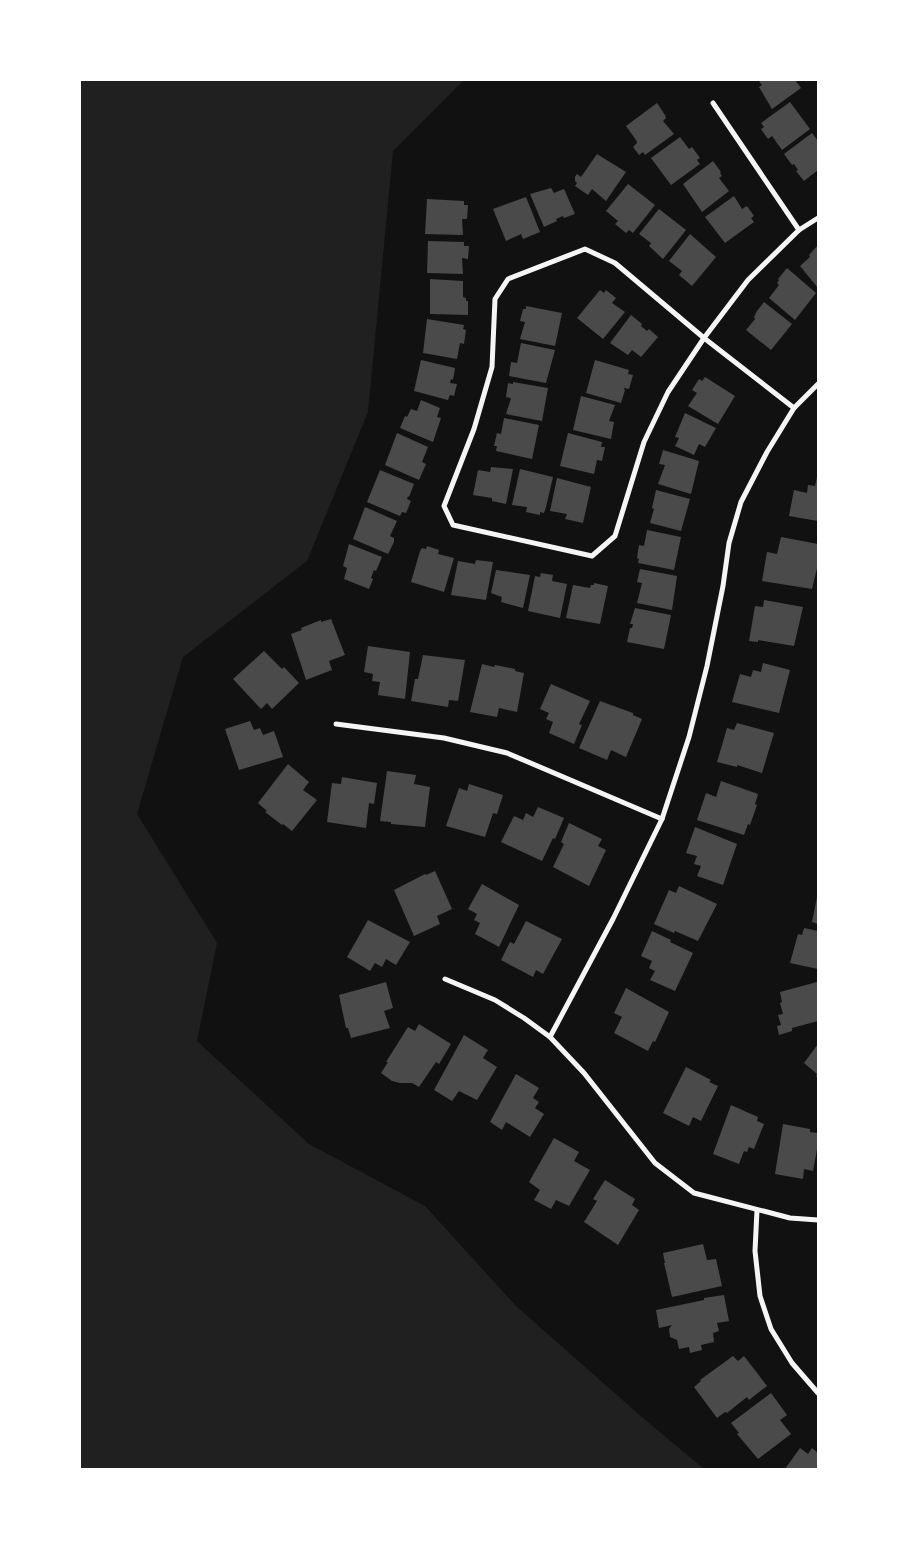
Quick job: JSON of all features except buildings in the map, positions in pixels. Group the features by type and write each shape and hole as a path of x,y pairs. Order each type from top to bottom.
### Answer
{"street":[{"path":"713,103 798,230"},
{"path":"794,408 704,338 615,263 585,250 508,279 495,300 492,367 474,429 444,506 453,525 592,556 615,536 644,442 668,392 704,338 748,280 798,230 818,218"},
{"path":"550,1037 613,919 662,819 692,728 721,594 729,543 741,502 766,452 794,408 818,384"},
{"path":"336,724 444,738 507,753 662,819"},
{"path":"445,979 495,1000 550,1037 584,1073 655,1163 694,1193 790,1218 818,1220"},
{"path":"757,1210 755,1251 760,1296 771,1329 792,1363 818,1392"}],"shaded area":[{"path":"80,80 464,80 393,151 368,412 307,561 183,657 137,814 217,943 197,1041 309,1144 425,1206 516,1306 704,1469 80,1469"}]}
